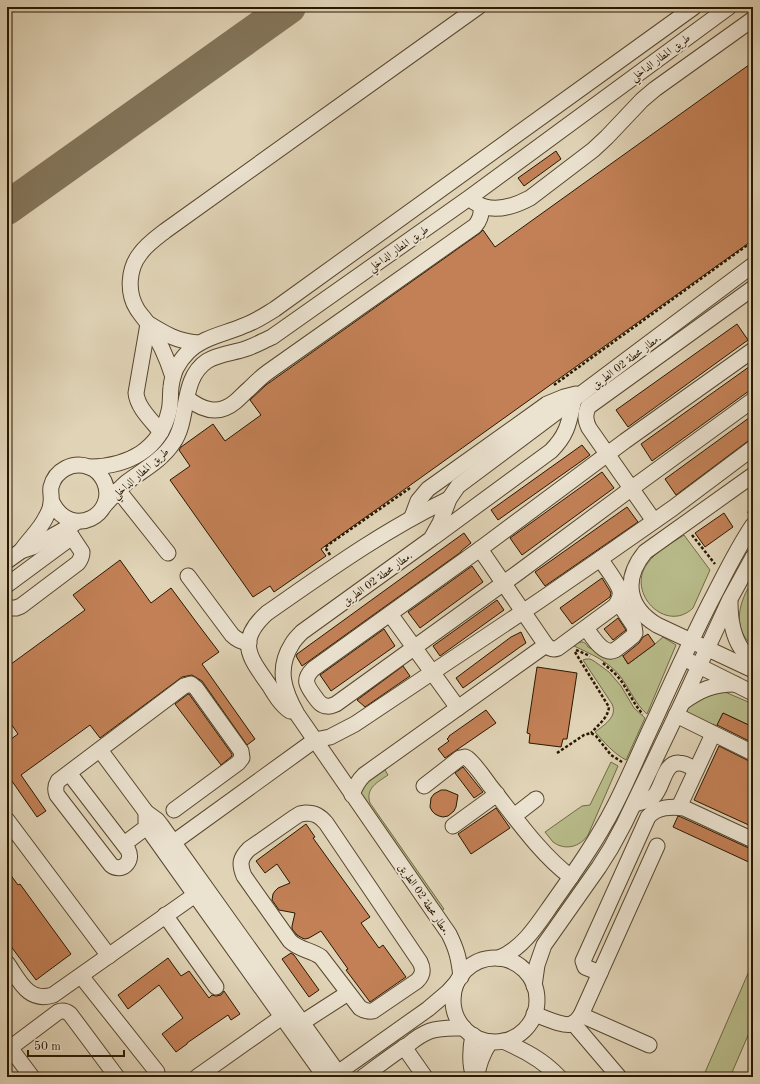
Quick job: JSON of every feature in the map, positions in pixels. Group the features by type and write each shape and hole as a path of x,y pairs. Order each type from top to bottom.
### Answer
{"street":[{"path":"173,377 163,349 148,324 136,309 131,295 130,281 133,267 140,254 171,227 478,7"},
{"name":"طريق المطار الداخلي","path":"91,468 116,465 133,458 149,447 161,432 167,420 171,385 177,367 183,358 198,343 245,326 276,309 694,7"},
{"name":"طريق المطار الداخلي","path":"104,506 118,490 157,461 174,443 180,431 193,377 199,368 207,361 217,356 246,349 272,337 469,198 729,7"},
{"path":"469,198 481,207 494,208 507,208 530,198 593,150 642,100 655,89 753,19"},
{"path":"187,398 195,405 208,410 221,409 235,403 268,372 475,226 481,218 481,207"},
{"name":"مطار محطة 02 الطريق.","path":"459,979 459,958 449,934 314,740 288,699 283,684 282,672 285,657 292,644 302,632 431,539 440,523 448,498 458,486 753,265"},
{"path":"654,521 589,428 586,421 588,407 753,288"},
{"path":"148,324 177,340 198,343"},
{"path":"148,324 136,398 139,405 161,432"},
{"path":"753,350 607,454 480,549 312,669 307,677 307,687 322,705 332,706 504,583 753,400"},
{"path":"412,517 418,502 428,489 547,404 564,397 577,397 566,432 560,442 551,451 431,539"},
{"path":"174,842 314,740 330,737 348,728 654,521 753,448"},
{"path":"77,465 85,465 91,468 98,472 106,484 107,492 104,506 94,517 87,520 73,521 60,514 55,508 50,494 51,487 58,474 63,469 77,465"},
{"path":"753,475 645,552 633,570 631,581 635,602 640,612 648,619 657,625 753,670"},
{"path":"118,490 168,553"},
{"path":"297,714 291,712 281,704 250,656 248,643 252,631 259,621 268,613 343,560 412,517 448,498"},
{"path":"21,551 41,525 52,502"},
{"path":"7,585 80,521"},
{"path":"499,958 514,950 532,932 584,859 603,828 633,768 682,658 735,553 753,525"},
{"path":"7,561 21,551 69,532"},
{"path":"7,608 16,608 21,606 78,563 82,556 82,552 69,532"},
{"path":"480,549 546,646 554,649 558,648 586,628 615,606 618,602 620,591 600,558"},
{"path":"534,986 536,965 544,945 611,848 634,804 700,666 730,599 753,557"},
{"path":"188,576 236,639 248,643"},
{"path":"730,599 731,618 735,636 741,648 753,662"},
{"path":"586,628 601,647 609,652 614,651 633,636 635,633 634,626 618,602"},
{"path":"390,614 458,708"},
{"path":"352,795 358,781 364,775 546,646"},
{"path":"682,658 753,693"},
{"path":"69,773 130,853 130,860 122,868 115,868 111,865 57,795 56,784 58,781 184,686 187,684 194,686 241,751 242,758 238,763 174,810"},
{"path":"679,709 697,692 720,685 736,684"},
{"path":"679,709 713,734 753,753"},
{"path":"679,807 713,734"},
{"path":"100,750 146,819 151,833 200,891 303,1022 334,1076"},
{"path":"424,786 460,758 465,757 552,861 571,877"},
{"path":"634,804 652,797 658,790 669,766 678,763 696,770"},
{"path":"453,826 497,794"},
{"path":"514,816 536,799"},
{"path":"600,973 585,966 583,961 651,813 671,807 688,809 753,840"},
{"path":"312,813 317,815 326,823 423,967 421,977 373,1011 364,1011 360,1008 348,992 322,957 314,952 298,947 290,941 244,876 241,869 243,854 300,814 312,813"},
{"path":"124,844 146,819 151,816 161,825 174,842 200,891 282,1017 297,1047 334,1076"},
{"path":"7,820 109,956"},
{"path":"534,1014 568,1025 577,1019 600,973 657,846"},
{"path":"7,963 25,989 30,993 41,998 53,995 200,891"},
{"path":"165,915 216,987"},
{"path":"334,1076 428,1009 443,996 473,964 490,958 499,958 514,962 526,972 534,986 536,1005 531,1022 525,1029 511,1038 496,1041 484,1051 476,1077"},
{"path":"81,976 157,1072"},
{"path":"459,979 454,996 454,1010 460,1023 469,1032 478,1038 496,1041 534,1056 559,1077"},
{"path":"303,1022 348,992"},
{"path":"32,1077 14,1053 14,1045 58,1012 62,1011 66,1011 70,1014 117,1077"},
{"path":"197,1077 282,1017"},
{"path":"577,1019 649,1045"},
{"path":"577,1019 619,1077"},
{"path":"363,1077 404,1047 430,1031 451,1028 469,1032"},
{"path":"469,1032 470,1060 472,1072 476,1077"},
{"path":"404,1047 425,1077"}],"path":[{"path":"684,524 716,566"},
{"path":"557,753 587,733 590,733 605,718 609,710 609,707 574,650 591,657"},
{"path":"598,660 615,674 624,685 639,710 654,720"},
{"path":"590,733 596,736 612,755 633,768"}],"green space":[{"path":"684,535 710,570 693,608 682,615 671,616 661,613 652,607 645,598 642,587 642,575 647,564 655,555"},
{"path":"753,580 753,646 746,639 742,631 740,614 744,597"},
{"path":"663,637 676,645 647,714 639,706 624,681 610,666 599,658 574,646 580,642 583,642 588,647 611,659 621,653 628,664"},
{"path":"586,659 594,661 609,672 621,686 634,708 645,718 626,760 613,751 595,732 612,717 613,709 612,704 583,660"},
{"path":"725,692 753,704 753,727 723,713 717,726 713,724 712,726 685,714 688,708 704,694"},
{"path":"611,762 618,766 588,835 577,845 567,847 553,842 545,832 582,806 590,805"},
{"path":"385,770 388,775 373,786 369,793 370,803 444,909 439,913 360,793 364,784"},
{"path":"753,962 753,1024 730,1077 703,1077"}],"building":[{"path":"753,62 753,240 321,549 326,556 274,592 270,586 253,597 170,480 190,466 179,450 181,447 213,424 225,441 261,415 250,400 266,385 483,230 495,247"},
{"path":"556,151 561,159 524,186 518,178"},
{"path":"737,324 748,340 628,427 616,410"},
{"path":"753,364 753,388 652,461 641,444"},
{"path":"753,415 753,439 748,441 676,495 665,479"},
{"path":"582,445 590,455 498,520 491,510"},
{"path":"602,472 614,488 522,555 510,538"},
{"path":"627,507 638,522 545,586 535,572"},
{"path":"724,513 733,527 705,547 695,533"},
{"path":"464,533 471,543 461,552 302,666 296,656 297,654"},
{"path":"120,560 151,603 171,588 219,652 202,664 255,739 247,745 202,681 192,675 182,677 100,738 90,725 21,775 46,811 37,817 7,774 7,742 18,734 7,718 7,667 85,610 73,595"},
{"path":"472,566 483,582 420,628 408,612"},
{"path":"602,578 611,593 610,597 572,624 560,608"},
{"path":"497,600 504,610 440,656 433,646"},
{"path":"618,618 626,630 613,640 604,629"},
{"path":"384,629 395,646 331,691 320,675"},
{"path":"521,632 526,643 463,688 456,678 511,637"},
{"path":"648,634 655,644 628,664 623,656"},
{"path":"403,666 410,676 365,707 357,700"},
{"path":"537,667 577,673 567,739 563,739 561,747 529,743 530,734 527,733"},
{"path":"188,694 232,754 232,756 221,765 175,704"},
{"path":"486,710 496,723 445,758 438,749 449,741 447,739 449,736"},
{"path":"723,713 753,727 753,743 717,725"},
{"path":"719,746 753,762 753,827 694,800"},
{"path":"463,767 483,792 474,798 455,773"},
{"path":"441,790 446,790 458,795 454,811 448,816 443,817 435,814 430,807 431,798 434,794"},
{"path":"496,808 510,828 471,854 458,834"},
{"path":"678,816 753,850 753,864 673,827"},
{"path":"306,824 315,837 313,838 370,917 361,923 379,948 383,945 406,977 370,1002 346,970 348,969 321,931 305,939 297,935 292,929 295,913 279,910 272,900 273,894 278,888 290,883 277,864 265,873 256,861"},
{"path":"7,870 18,885 20,884 71,954 36,980 7,941"},
{"path":"291,953 319,990 309,997 282,959"},
{"path":"168,958 181,976 189,971 209,998 212,995 221,995 224,991 240,1014 231,1020 228,1015 176,1052 162,1034 183,1018 159,985 128,1009 118,995"}],"taxiway":[{"path":"7,208 289,7"}]}
